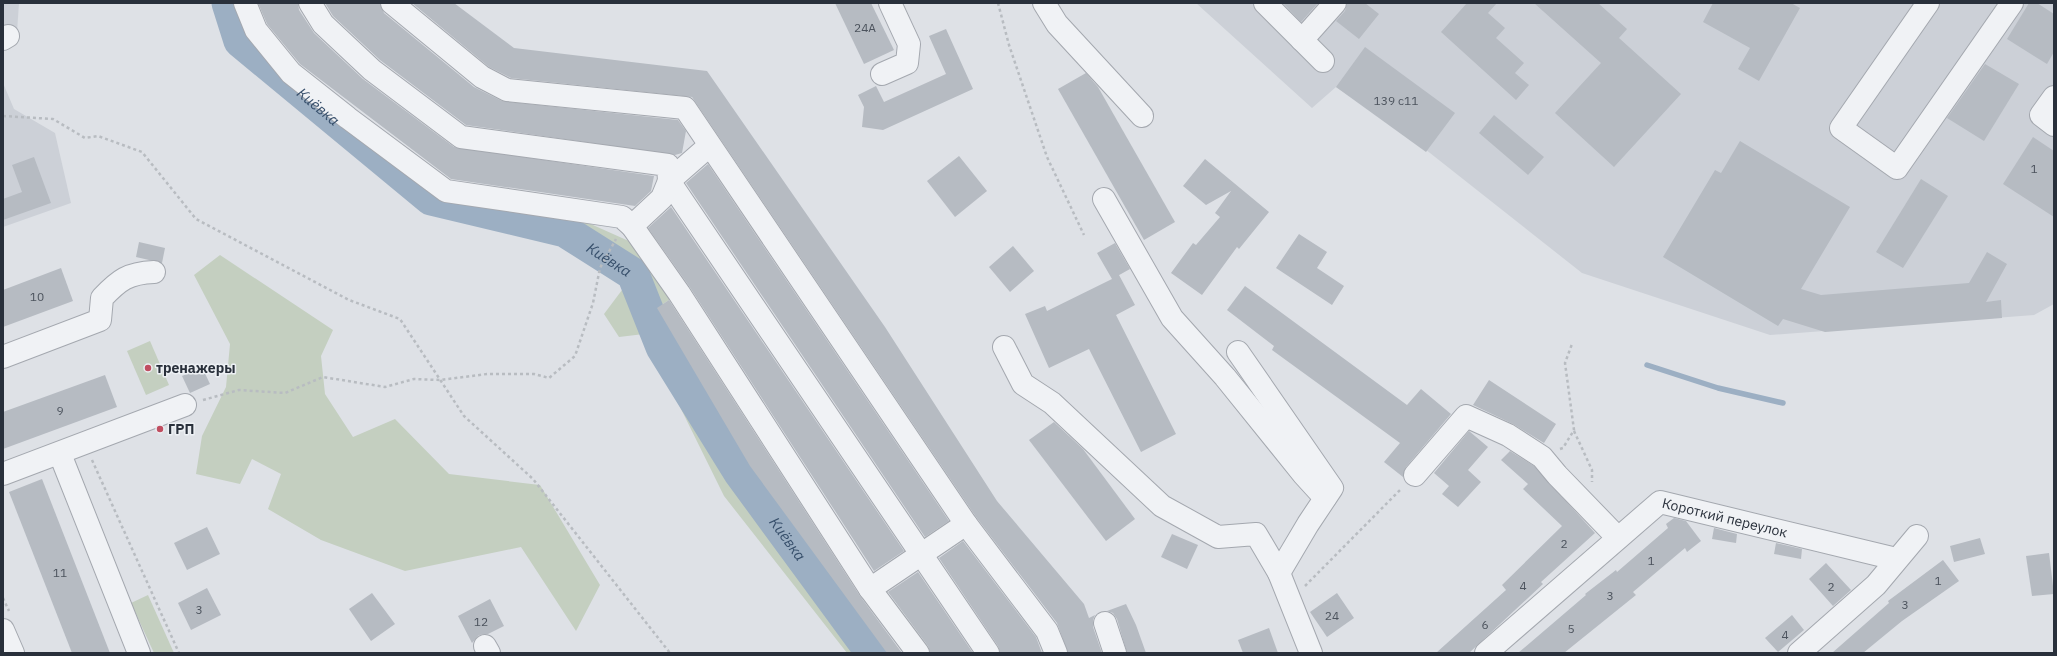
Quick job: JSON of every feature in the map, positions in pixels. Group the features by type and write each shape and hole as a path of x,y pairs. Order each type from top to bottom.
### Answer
{"street":[{"path":"245,3 256,30 291,73 348,118 446,191 622,216 632,226 679,293 870,589 918,653"},
{"path":"310,3 323,24 372,70 461,137 668,165 669,181 662,198 632,226"},
{"path":"392,3 482,77 507,90 685,108 709,146 966,524 1047,631 1056,653"},
{"path":"882,74 907,63 909,44 890,3"},
{"path":"1044,3 1057,24 1142,116"},
{"path":"1265,3 1323,61"},
{"path":"1302,40 1335,3"},
{"path":"1928,3 1841,128 1897,168 2012,3"},
{"path":"2054,97 2041,115 2054,125"},
{"path":"669,181 709,146"},
{"path":"669,181 988,653"},
{"path":"1104,199 1172,318 1225,377 1304,475 1325,498"},
{"path":"3,357 100,320 102,298 119,281 139,272 154,272"},
{"path":"1004,347 1023,384 1052,403 1162,506 1218,537 1256,534 1280,573 1311,653"},
{"path":"1238,352 1332,488 1280,573"},
{"path":"3,474 60,454 185,405"},
{"path":"1415,475 1466,416 1508,435 1542,457 1557,475 1618,538"},
{"path":"60,454 139,653"},
{"name":"Короткий переулок","path":"1486,653 1660,502 1896,559"},
{"path":"870,589 966,524"},
{"path":"1799,653 1876,585 1896,559 1917,536"},
{"path":"1105,623 1115,653"},
{"path":"3,630 13,653"}],"path":[{"path":"998,3 1009,45 1047,157 1084,235"},
{"path":"3,116 53,118 85,138 98,136 142,152 196,219 349,300 400,319 464,416 533,478 670,653"},
{"path":"185,405 239,390 285,393 323,377 385,387 414,379 440,380 488,374 534,374 549,378 576,356 593,303 600,268 615,240"},
{"path":"1572,344 1565,363 1574,430 1592,470 1593,513"},
{"path":"1542,457 1563,448 1574,430"},
{"path":"85,444 179,653"},
{"path":"1292,606 1302,590 1415,475"}],"shaded area":[{"path":"3,3 19,3 17,32 3,50"},
{"path":"1196,3 2054,3 2054,304 2034,315 1770,335 1582,273 1411,138 1336,87 1312,108"},
{"path":"3,83 14,109 55,133 71,203 3,227"}],"green space":[{"path":"584,221 631,242 672,298 657,308 750,466 887,653 847,653 724,496 644,334 619,337 604,314 625,286 577,251"},
{"path":"220,255 333,330 321,356 325,394 353,437 395,419 449,474 540,485 600,585 576,631 521,547 405,571 321,540 268,509 281,474 252,459 240,484 196,474 202,436 226,387 230,344 194,275"},
{"name":"тренажеры","path":"150,341 169,385 146,395 127,351"},
{"path":"148,595 174,653 154,653 131,603"}],"building":[{"path":"258,3 298,3 299,10 314,33 363,79 454,147 654,176 651,191 635,206 451,179 300,64 267,24"},
{"path":"325,3 380,3 384,13 474,87 502,101 678,120 686,131 682,153 675,155 466,125 380,60 333,16"},
{"path":"412,3 454,3 514,48 707,71 885,327 997,501 1084,604 1089,618 1095,615 1093,627 1102,653 1068,653 1057,623 976,517 692,97 511,78 489,67"},
{"path":"835,3 871,3 894,50 864,64"},
{"path":"1283,3 1318,3 1301,22"},
{"path":"1347,3 1365,3 1379,14 1359,39 1336,21 1345,11"},
{"path":"1467,3 1497,3 1488,13 1505,28 1496,38 1524,63 1515,73 1529,85 1516,100 1441,32"},
{"path":"1534,3 1598,3 1627,29 1619,38 1681,94 1614,167 1555,113 1601,63"},
{"path":"1713,3 1791,3 1800,8 1759,81 1738,69 1750,48 1703,22"},
{"path":"2029,3 2037,3 2054,14 2054,52 2047,64 2007,39"},
{"path":"946,29 973,89 883,130 862,127 864,107 858,95 876,86 884,102 946,74 929,36"},
{"path":"1365,47 1455,113 1426,152 1336,87"},
{"path":"1985,64 2019,84 1984,141 1947,118"},
{"path":"1086,73 1098,87 1175,222 1144,240 1058,89"},
{"path":"1494,115 1544,157 1528,175 1479,133"},
{"path":"2033,137 2054,151 2054,217 2003,184"},
{"path":"1740,141 1850,207 1801,289 1821,295 1969,283 1987,252 2007,264 1986,302 2001,300 2002,318 1825,332 1783,319 1778,326 1663,257 1715,170 1721,173"},
{"path":"959,156 987,191 955,217 927,181"},
{"path":"34,157 51,203 3,220 3,199 22,192 12,165"},
{"path":"1205,159 1269,212 1239,249 1237,247 1202,295 1171,273 1193,243 1196,245 1220,217 1215,213 1231,191 1206,205 1183,186"},
{"path":"708,164 949,521 925,537 686,183"},
{"path":"1921,179 1948,196 1903,268 1876,252"},
{"path":"671,207 904,551 874,571 689,286 648,228"},
{"path":"1299,234 1327,252 1317,268 1344,286 1332,305 1276,268"},
{"path":"139,242 165,248 162,263 136,257"},
{"path":"1115,243 1130,269 1119,275 1135,305 1116,315 1176,434 1141,452 1089,349 1049,368 1025,314 1045,306 1047,311 1112,279 1097,253"},
{"path":"1013,246 1034,271 1010,292 989,267"},
{"path":"61,268 73,301 3,327 3,290"},
{"path":"1245,286 1407,405 1421,389 1451,414 1406,467 1403,477 1384,462 1400,443 1272,350 1274,346 1227,310"},
{"path":"669,300 860,596 902,653 887,653 750,466 657,308"},
{"path":"202,367 210,384 190,393 182,376"},
{"path":"105,375 117,407 3,449 3,412"},
{"path":"1489,380 1556,424 1544,443 1513,424 1473,405"},
{"path":"1054,422 1083,449 1135,519 1106,541 1029,440"},
{"path":"1469,431 1488,447 1468,470 1481,482 1458,507 1442,494 1449,486 1434,473"},
{"path":"1510,451 1534,466 1595,533 1541,582 1543,584 1469,653 1436,653 1506,590 1502,585 1562,526 1523,489 1528,484 1501,460"},
{"path":"42,479 110,653 72,653 9,492"},
{"path":"1674,518 1686,521 1701,541 1687,552 1685,548 1633,592 1636,595 1564,653 1518,653 1586,595 1585,594 1616,570 1617,572 1668,528 1666,524"},
{"path":"207,527 220,554 187,570 174,543"},
{"path":"1714,528 1737,534 1736,543 1712,539"},
{"path":"1172,534 1198,545 1187,569 1161,557"},
{"path":"1980,538 1985,554 1954,562 1950,546"},
{"path":"963,541 1036,637 1042,653 1000,653 998,646 939,558"},
{"path":"1776,543 1802,549 1801,559 1774,554"},
{"path":"2049,553 2054,594 2032,596 2026,556"},
{"path":"1943,560 1959,581 1902,621 1863,653 1832,653 1889,603 1888,601"},
{"path":"1826,563 1851,590 1833,606 1809,579"},
{"path":"918,572 973,653 930,653 928,646 888,592"},
{"path":"207,588 221,615 191,630 178,603"},
{"path":"372,593 395,624 371,641 349,609"},
{"path":"1337,593 1354,618 1327,637 1310,612"},
{"path":"490,599 504,626 488,634 479,635 472,643 458,616"},
{"path":"1126,604 1136,625 1146,653 1127,653 1117,619 1113,613 1107,611"},
{"path":"1792,615 1804,630 1778,652 1765,638"},
{"path":"1269,628 1278,653 1243,653 1238,640"}],"waterway":[{"name":"Киёвка","path":"228,3 240,41 431,199 565,231 633,274 662,347 740,473 872,653"},
{"path":"1647,365 1718,388 1783,403"}],"place":[{"name":"тренажеры","path":"148,368"},
{"name":"ГРП","path":"160,429"}]}
